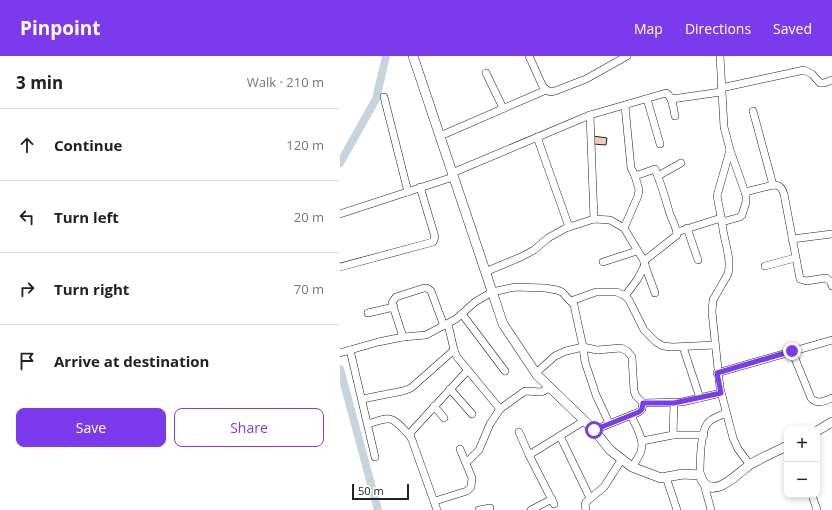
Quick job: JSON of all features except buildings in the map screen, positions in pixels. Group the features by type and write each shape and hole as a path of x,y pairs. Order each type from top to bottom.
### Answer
{"street":[{"path":"413,56 503,324 536,373 594,430 610,450 632,467 661,478 683,474 700,475"},
{"path":"529,56 546,90"},
{"path":"440,136 546,90 550,92 555,91 586,79 627,56"},
{"path":"677,232 722,220 738,218 742,215 746,202 745,192 730,150 724,127 720,56"},
{"path":"672,99 721,90 804,70 812,74 820,83 832,80"},
{"path":"486,73 503,108"},
{"path":"340,214 408,192 453,175 590,115 666,93 672,99 675,116"},
{"path":"384,97 408,192"},
{"path":"647,99 660,144"},
{"path":"624,228 638,196 635,176 631,168 625,106"},
{"path":"753,111 773,185"},
{"path":"590,115 594,219"},
{"path":"537,137 569,227"},
{"path":"730,150 717,196 729,265 728,274 716,294 712,305 717,373 721,393 735,443 750,465"},
{"path":"658,176 681,163"},
{"path":"625,296 637,280 644,263 677,236 666,198 655,169 635,176"},
{"path":"745,192 773,185 781,187 784,194 800,279 806,281 826,278 831,282 832,286"},
{"path":"340,267 433,242 435,237 420,187"},
{"path":"485,272 521,258 534,250 548,238 569,227 594,219 610,220 624,228 644,263 655,293"},
{"path":"688,228 698,260"},
{"path":"792,239 832,234"},
{"path":"603,262 638,251"},
{"path":"765,266 795,258"},
{"path":"375,457 362,399 345,351 403,337 426,335 446,325 462,314 475,302 492,292 515,287 545,288 562,292 574,305 592,383 609,423"},
{"path":"403,337 393,301 396,297 427,288 431,291 446,325 457,357 500,409"},
{"path":"571,301 601,291 617,292 629,300 644,330 649,336 663,346 683,347 715,345"},
{"path":"368,313 394,307"},
{"path":"462,314 505,371"},
{"path":"717,373 832,340"},
{"path":"536,373 561,353 584,346 597,350 621,348 629,352 633,360 633,385 636,396 643,403 674,403 721,393"},
{"path":"683,347 700,398"},
{"path":"362,399 399,392 411,388 454,350"},
{"path":"792,351 811,398 815,402 832,398"},
{"path":"410,436 413,428 468,370"},
{"path":"466,463 480,450 490,424 500,409 525,392 541,392 550,388"},
{"path":"450,389 472,414"},
{"path":"594,430 642,409 643,403"},
{"path":"673,435 674,403"},
{"path":"434,406 444,418"},
{"path":"711,510 700,475 701,446 706,424 726,413"},
{"path":"631,415 642,441 641,452 632,467"},
{"path":"368,424 383,418 389,418 398,423 410,436 435,501 437,510"},
{"path":"529,455 584,421"},
{"path":"820,429 832,422"},
{"path":"519,432 553,501 530,510"},
{"path":"642,441 673,435 704,435"},
{"path":"560,436 590,498"},
{"path":"704,484 710,487 715,487 727,484 750,465 784,448"},
{"path":"435,501 467,491 471,487 472,478 460,449"},
{"path":"586,510 585,504 604,487 622,459"},
{"path":"666,477 677,510"},
{"path":"813,498 817,510"},
{"path":"480,510 490,508"}],"waterway":[{"path":"340,163 376,99 386,56"},
{"path":"340,369 378,510"}],"route":[{"path":"594,430 639,412 642,409 643,403 682,402 721,393 717,373 792,351"}]}
